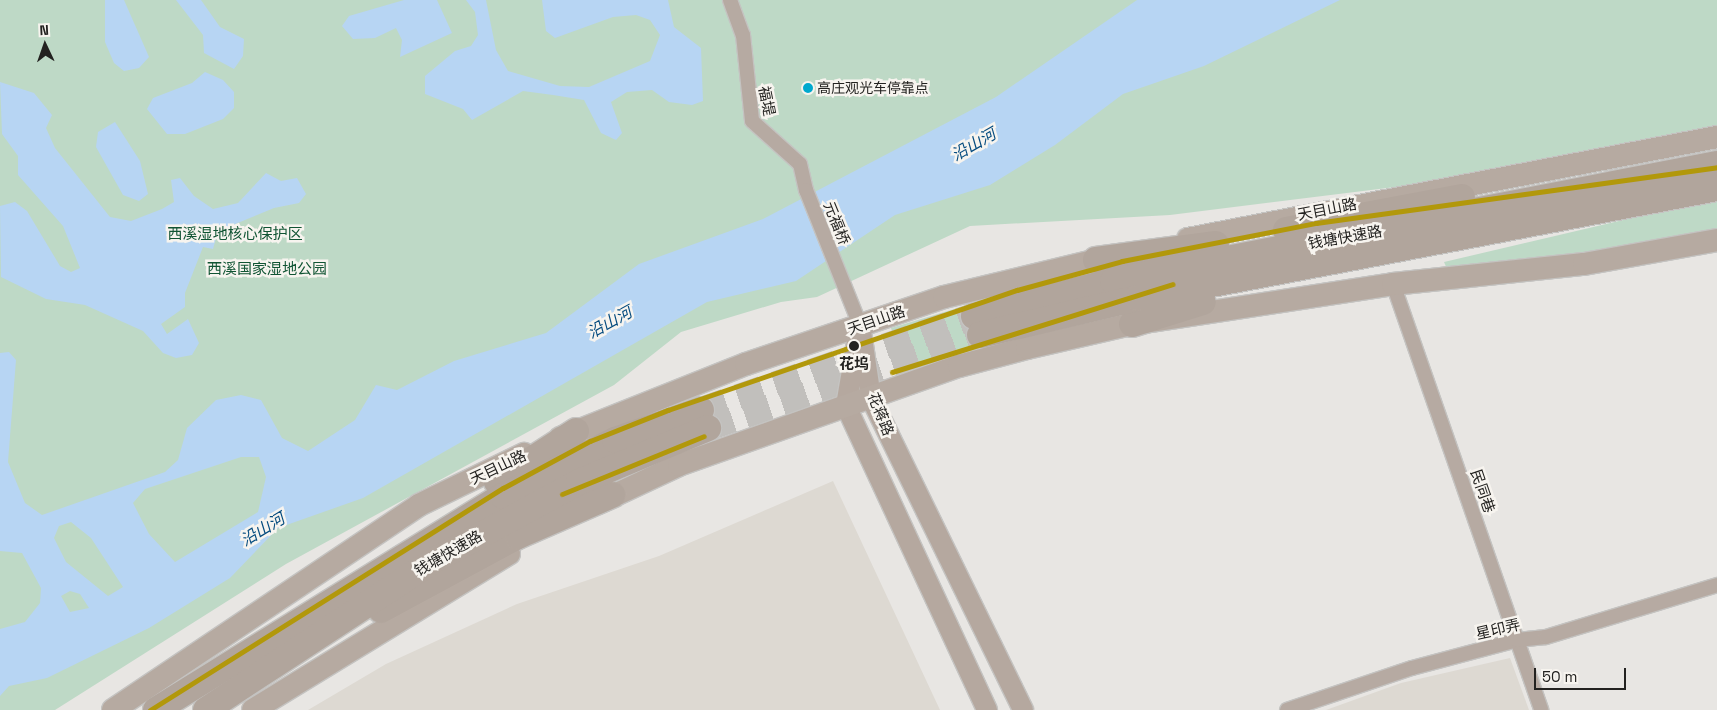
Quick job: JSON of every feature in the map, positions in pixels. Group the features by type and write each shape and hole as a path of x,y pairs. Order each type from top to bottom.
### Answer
{"highway":[{"name":"钱塘快速路","path":"1717,164 1113,281 977,326 1138,298 1717,188"},
{"path":"1096,260 1205,246 1467,196 1673,172"},
{"path":"1132,324 1178,307 1389,265 1614,207"},
{"name":"钱塘快速路","path":"156,710 504,496 616,440 704,419 580,482 431,562 299,644 211,707"},
{"path":"229,664 390,542 500,481 576,431"},
{"path":"211,707 347,626 518,536 612,495"}],"main road":[{"name":"天目山路","path":"113,710 419,505 576,431 746,364 944,297 1096,260 1303,213 1717,137"},
{"path":"253,710 612,495 679,465 959,366 1132,324 1393,284 1584,264 1717,240"}],"street":[{"name":"福堤","path":"730,0 743,35 752,121 800,164 806,190"},
{"name":"元福桥","path":"806,190 860,325"},
{"name":"民同巷","path":"1393,284 1541,710"},
{"name":"花蒋路","path":"860,325 871,398 1023,710"},
{"name":"花蒋路","path":"860,325 846,406 987,710"},
{"name":"星印弄","path":"1287,710 1412,668 1517,640 1546,637 1717,585"}],"shaded area":[{"path":"833,481 940,710 308,710 386,664 517,604 659,556"},
{"path":"1510,658 1529,710 1326,710 1401,683"}],"green space":[{"name":"西溪国家湿地公园","path":"0,0 1717,0 1717,125 1484,176 1170,215 970,226 817,297 781,302 681,332 614,385 286,564 55,710 0,710"},
{"path":"1717,198 1717,233 1610,252 1447,269 1444,262"},
{"path":"968,305 979,350 904,372 891,328"}],"water":[{"path":"105,0 124,0 149,57 139,68 124,71 114,63 105,42"},
{"path":"176,0 201,0 220,27 244,39 243,56 234,69 204,53 203,35"},
{"path":"404,0 437,0 452,33 400,57 402,40 396,28 375,38 353,39 342,26 349,16"},
{"path":"466,0 486,0 496,50 508,71 560,86 589,87 650,61 660,35 650,20 636,15 613,17 555,38 546,31 542,0 668,0 674,27 701,48 703,101 692,105 669,102 652,90 627,92 611,102 622,133 616,140 601,133 584,100 553,95 523,91 472,120 463,109 425,94 425,76 455,51 471,46 478,35 475,12"},
{"name":"沿山河","path":"1137,0 1340,0 1204,66 1123,94 1055,145 990,185 895,215 796,281 707,302 363,498 278,528 230,578 149,628 47,678 9,686 0,696 0,629 25,622 40,603 41,588 22,553 0,551 0,353 9,352 16,360 8,462 25,503 42,515 165,472 178,460 187,428 216,400 241,395 261,400 282,438 308,451 355,420 376,385 397,390 454,361 546,333 639,264 763,219 996,97","holes":["241,457 259,457 266,477 258,512 175,562 149,534 133,503 145,489","71,522 91,538 123,587 108,596 66,562 54,538 59,526","70,591 80,594 89,608 70,612 61,596"]},
{"path":"205,72 223,80 234,92 234,108 223,119 185,134 167,134 147,109 153,98 192,83"},
{"path":"0,82 34,93 52,115 46,128 55,148 110,217 131,221 162,209 174,202 171,180 180,178 194,196 213,209 238,203 266,173 281,181 297,178 306,194 299,203 274,208 218,231 213,249 203,247 185,293 185,307 161,324 167,334 188,319 199,343 192,355 176,358 163,353 143,331 85,305 46,299 1,277 0,206 15,202 27,211 60,266 71,272 80,268 63,226 18,175 18,156 2,134"},
{"path":"115,122 140,161 148,194 139,201 123,195 96,147 98,132"}],"tunnel":[{"path":"701,410 974,316"},
{"path":"708,428 980,335"}],"transit line":[{"path":"150,710 503,488 590,441 668,410 1017,290 1122,261 1316,223 1717,167"},
{"path":"892,372 1173,284"},
{"path":"562,494 704,436"}],"place":[{"name":"高庄观光车停靠点","path":"808,88"},
{"name":"花坞","path":"854,346"}],"park label":[{"name":"西溪湿地核心保护区","path":"235,234"}]}
